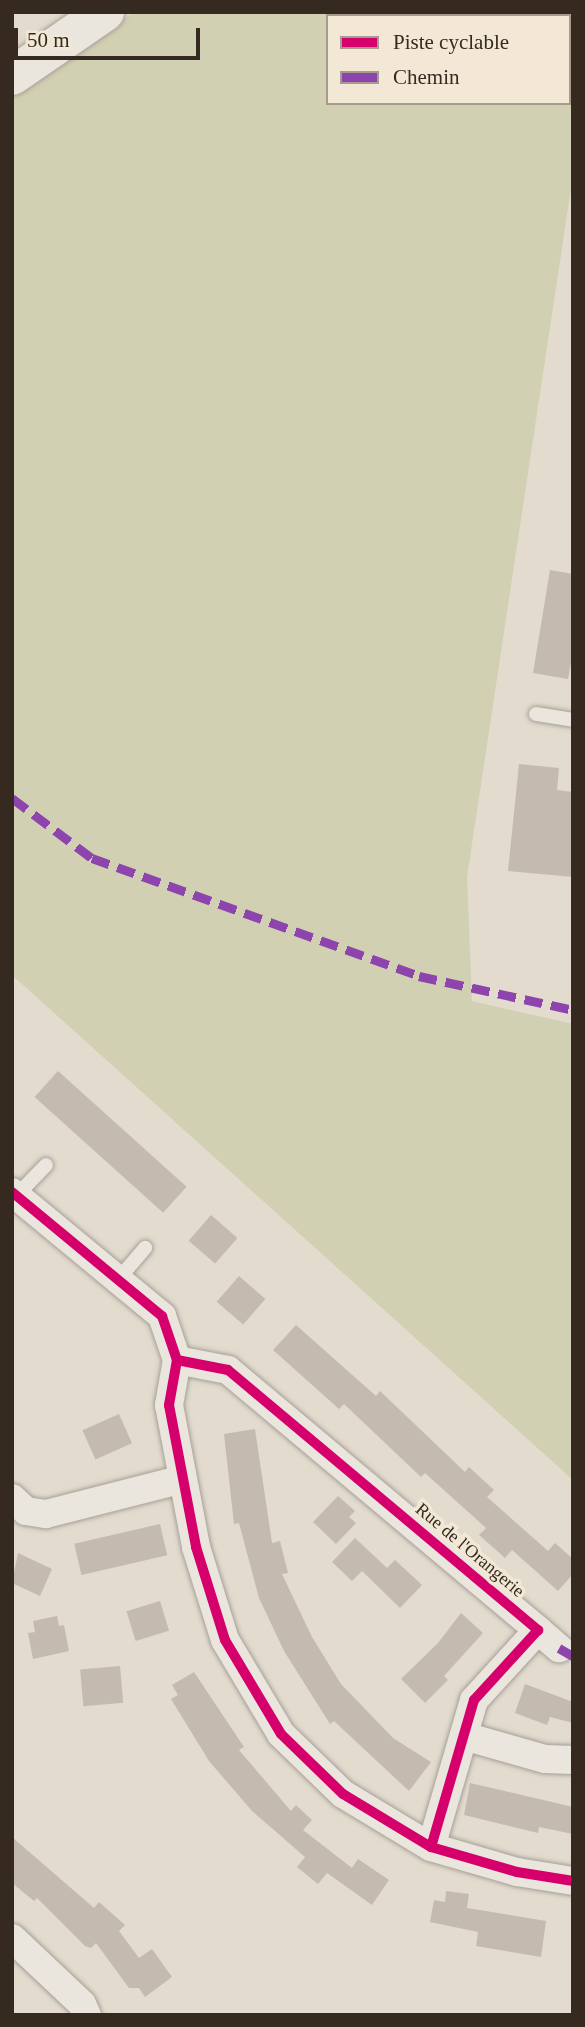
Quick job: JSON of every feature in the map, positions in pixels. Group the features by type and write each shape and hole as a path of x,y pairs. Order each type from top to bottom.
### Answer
{"main road":[{"path":"12,76 105,12"}],"street":[{"path":"14,1194 116,1282 162,1316 177,1360 169,1405 196,1546 225,1640 281,1734 343,1794 431,1847 517,1872 573,1881"},
{"name":"Rue de l'Orangerie","path":"177,1360 228,1370 559,1648"},
{"path":"12,1498 26,1511 46,1514 183,1479"},
{"path":"431,1847 474,1700 538,1630"},
{"path":"464,1736 545,1759 573,1760"},
{"path":"12,1938 82,2004 87,2015"}],"lane":[{"path":"536,714 573,720"},
{"path":"14,1194 46,1165"},
{"path":"116,1282 145,1248"}],"shaded area":[{"path":"134,12 573,12 573,175 467,877 472,1001 573,1024 573,1480 12,975 12,96"}],"building":[{"path":"550,570 573,574 573,652 568,679 533,673"},
{"path":"519,764 559,768 557,790 573,792 573,877 508,871"},
{"path":"58,1071 187,1187 163,1213 35,1097"},
{"path":"211,1215 237,1238 215,1264 189,1241"},
{"path":"239,1276 265,1299 243,1325 217,1302"},
{"path":"296,1325 376,1396 380,1391 465,1472 469,1467 494,1490 487,1497 548,1551 555,1543 573,1559 573,1574 558,1591 512,1550 505,1558 479,1535 486,1528 425,1473 421,1477 344,1404 339,1409 273,1350"},
{"path":"119,1414 132,1443 95,1460 82,1430"},
{"path":"255,1429 272,1543 280,1541 288,1573 282,1574 312,1637 341,1684 393,1738 431,1762 409,1791 334,1721 330,1724 284,1651 259,1598 239,1523 234,1524 224,1434"},
{"path":"338,1496 355,1511 349,1517 356,1523 336,1544 313,1522"},
{"path":"160,1524 167,1555 81,1575 74,1544"},
{"path":"355,1538 387,1568 395,1560 422,1585 400,1608 362,1571 352,1581 332,1562"},
{"path":"18,1553 52,1569 40,1596 12,1583"},
{"path":"160,1601 169,1631 136,1641 127,1611"},
{"path":"461,1613 483,1633 444,1676 448,1680 425,1703 401,1679 438,1643"},
{"path":"57,1616 59,1626 64,1625 69,1651 33,1659 28,1633 35,1632 33,1621"},
{"path":"120,1666 123,1703 83,1706 80,1669"},
{"path":"194,1672 244,1747 239,1750 291,1811 296,1805 312,1820 303,1830 352,1868 358,1859 389,1880 372,1905 327,1873 318,1884 297,1867 305,1857 252,1811 209,1761 171,1699 178,1695 172,1685"},
{"path":"525,1684 573,1702 573,1723 550,1717 547,1725 515,1713"},
{"path":"470,1783 573,1807 573,1834 539,1827 538,1833 464,1815"},
{"path":"12,1837 94,1908 99,1902 125,1925 119,1931 139,1958 152,1949 172,1977 145,1997 139,1988 129,1988 96,1943 91,1948 85,1946 37,1898 34,1901 12,1883"},
{"path":"446,1891 469,1894 467,1908 546,1921 541,1957 476,1946 478,1932 430,1922 434,1900 445,1902"}],"marked path":[{"path":"12,798 92,858 419,976 573,1010"},
{"path":"559,1648 573,1656"}],"cycle path":[{"path":"12,1192 162,1316 177,1360 169,1405 196,1547 225,1640 281,1734 343,1794 431,1847 517,1872 573,1881"},
{"path":"177,1360 228,1370 538,1630 474,1700 431,1847"}]}
